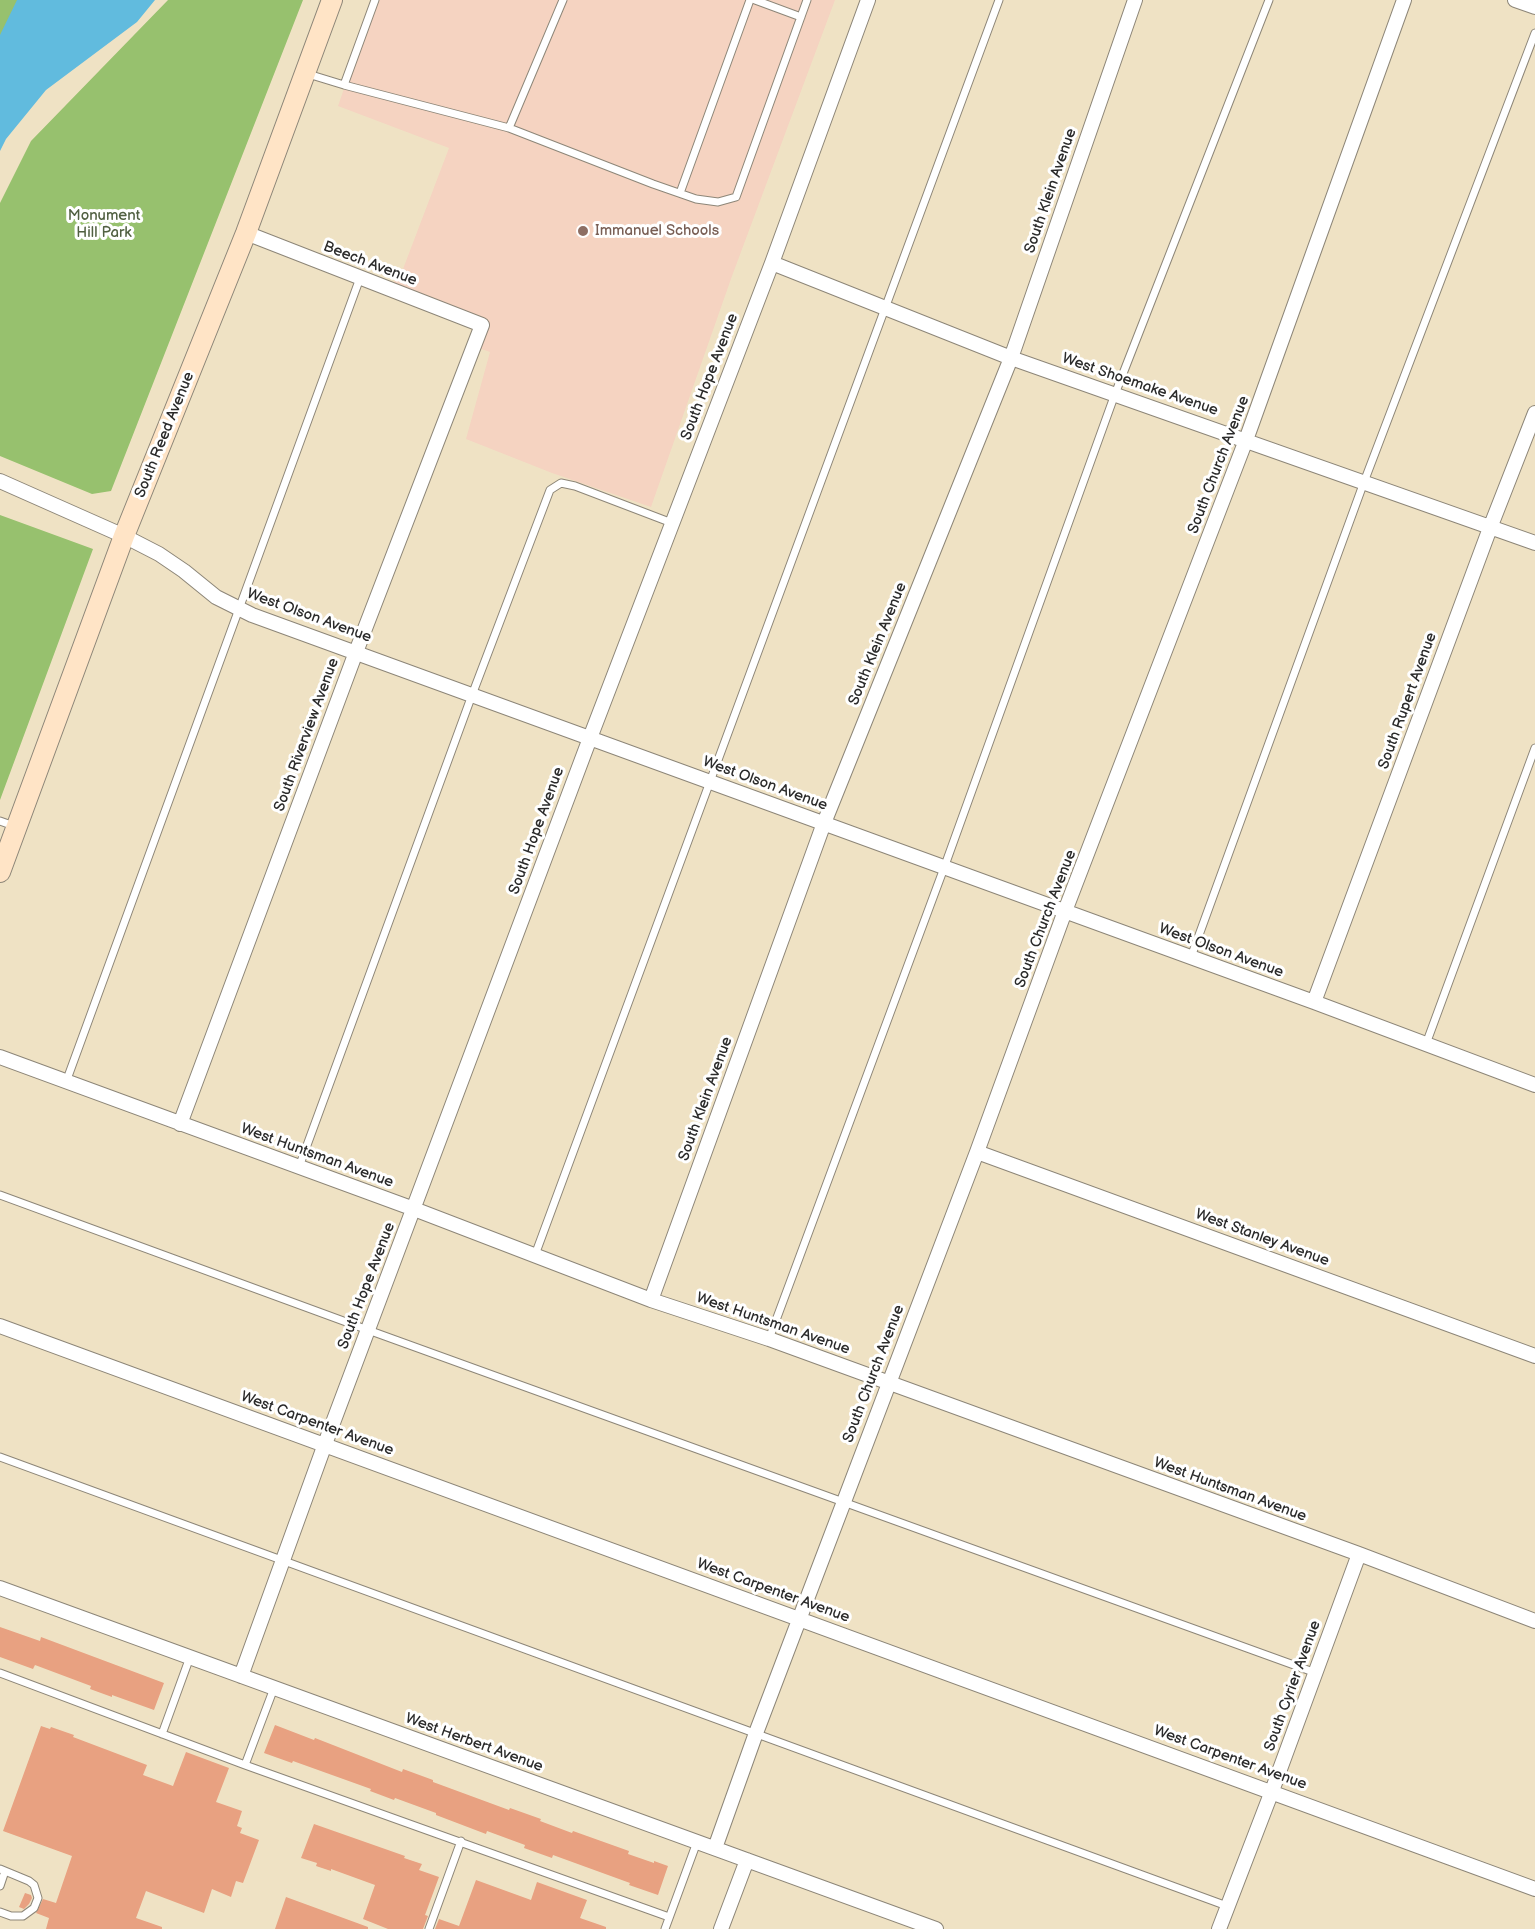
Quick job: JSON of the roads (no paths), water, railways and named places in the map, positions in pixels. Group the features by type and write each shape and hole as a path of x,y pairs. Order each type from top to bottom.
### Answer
{"street":[{"name":"South Reed Avenue","path":"0,872 8,824 246,233 332,0"},
{"name":"South Hope Avenue","path":"241,1676 325,1444 590,738 772,263 868,0"},
{"name":"South Klein Avenue","path":"651,1300 824,823 1011,358 1135,0"},
{"name":"South Church Avenue","path":"715,1848 843,1501 977,1152 1065,911 1246,440 1404,0"},
{"path":"1515,0 1535,7"},
{"name":"Beech Avenue","path":"246,233 482,325"},
{"name":"West Shoemake Avenue","path":"772,263 1011,358 1535,543"},
{"name":"South Riverview Avenue","path":"180,1124 356,651 482,325"},
{"name":"South Rupert Avenue","path":"1314,1002 1535,413"},
{"name":"West Olson Avenue","path":"0,481 124,536 172,562 216,597 252,615 356,651 1535,1085"},
{"name":"West Huntsman Avenue","path":"0,1057 414,1209 651,1300 770,1339 1359,1554 1535,1621"},
{"name":"West Stanley Avenue","path":"977,1152 1535,1356"},
{"name":"West Carpenter Avenue","path":"0,1326 1535,1889"},
{"name":"South Cyrier Avenue","path":"1219,1929 1359,1554"},
{"name":"West Herbert Avenue","path":"0,1587 936,1929"},
{"path":"722,1929 747,1860"}],"lane":[{"path":"344,85 375,0"},
{"path":"509,128 563,0"},
{"path":"680,194 750,0"},
{"path":"755,0 801,17"},
{"path":"305,73 509,128 680,194 718,202 736,197 807,0"},
{"path":"535,1255 999,0"},
{"path":"770,1339 944,868 1115,394 1269,0"},
{"path":"1191,957 1364,482 1535,33"},
{"path":"66,1082 360,278"},
{"path":"298,1167 550,490 561,483 575,486 672,523"},
{"path":"1426,1044 1535,748"},
{"path":"0,1195 1316,1673"},
{"path":"0,1457 1227,1906"},
{"path":"162,1734 190,1657"},
{"path":"0,1673 245,1766 461,1841 669,1917"},
{"path":"245,1766 274,1688"},
{"path":"429,1929 461,1841"},
{"path":"665,1929 697,1842"},
{"path":"0,1886 3,1870 29,1881 34,1885 38,1898 34,1908 23,1917 0,1912"}],"water":[{"path":"17,0 155,0 137,22 46,90 6,139 0,151 0,35"}],"place":[{"name":"Immanuel Schools","path":"583,231"}],"park label":[{"name":"Monument Hill Park","path":"104,224"}]}
